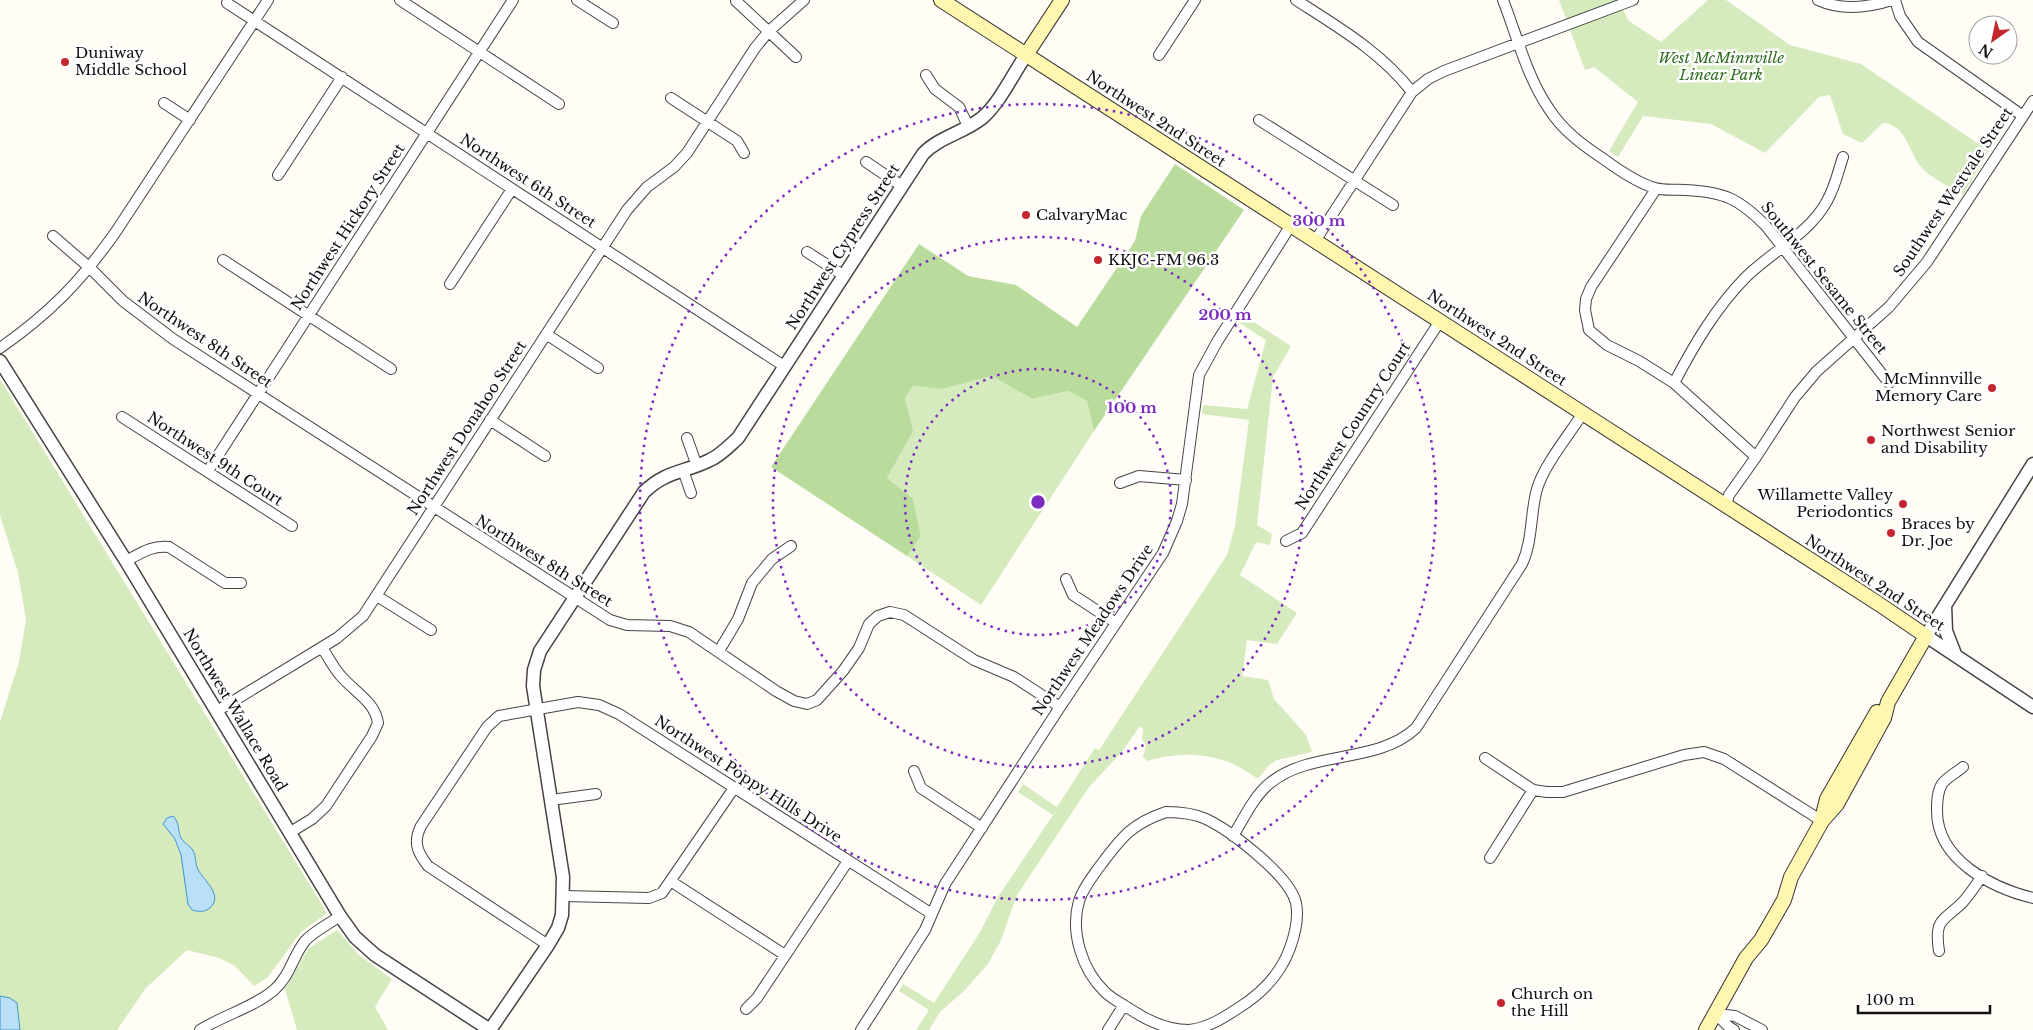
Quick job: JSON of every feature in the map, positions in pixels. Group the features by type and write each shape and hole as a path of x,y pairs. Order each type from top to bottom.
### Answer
{"main road":[{"name":"Northwest 2nd Street","path":"942,0 1926,636"},
{"path":"1026,55 1062,0"},
{"path":"1706,1030 1746,958 1754,934 1775,896 1791,877 1822,821 1827,799 1875,714 1888,702 1926,636"}],"street":[{"path":"0,348 22,333 56,304 90,268 268,0"},
{"path":"400,0 560,104"},
{"name":"Northwest Hickory Street","path":"208,471 513,0"},
{"path":"576,0 613,23"},
{"name":"Northwest Donahoo Street","path":"216,711 322,648 349,629 363,616 378,596 433,507 635,200 647,187 674,167 687,153 768,31 804,0"},
{"path":"1159,55 1195,0"},
{"path":"1296,0 1360,41 1403,80 1412,92"},
{"name":"Southwest Sesame Street","path":"1503,0 1541,96 1562,125 1580,143 1635,179 1656,188 1705,191 1725,195 1739,201 1766,226 1889,383"},
{"path":"1315,241 1412,92 1444,71 1633,0"},
{"path":"1818,0 1836,6 1853,7 1876,5 1894,0 1900,16 1918,42 2023,116"},
{"path":"736,1 796,57"},
{"name":"Northwest 6th Street","path":"227,3 784,366"},
{"name":"Northwest Cypress Street","path":"490,1030 548,945 558,928 562,915 563,877 533,686 534,670 540,651 644,492 656,481 696,466 724,452 738,438 922,154 930,147 980,119 992,107 1026,55"},
{"path":"926,75 935,89 959,107 968,126"},
{"path":"278,175 342,77"},
{"path":"671,98 737,141 744,152"},
{"name":"Southwest Westvale Street","path":"1726,505 1729,495 1795,397 1817,371 1889,307 1911,284 2033,101"},
{"path":"164,103 190,120"},
{"path":"1259,120 1393,205"},
{"path":"1674,384 1706,327 1726,300 1748,276 1815,219 1827,202 1834,187 1843,158"},
{"path":"866,162 902,186"},
{"path":"1656,188 1591,287 1586,299 1585,310 1589,330 1598,338 1639,361 1674,384 1756,457"},
{"path":"450,284 512,189"},
{"name":"Northwest Meadows Drive","path":"861,1030 925,930 945,884 1170,539 1177,521 1186,480 1199,375 1216,342 1291,225"},
{"name":"Northwest 8th Street","path":"53,236 90,268 123,301 148,321 258,394 610,620 627,625 670,626 689,632 776,691 794,701 807,704 816,700 843,672 859,648 869,624 878,616 890,612 904,615 974,660 1008,674 1060,707"},
{"path":"807,252 843,275"},
{"path":"223,260 391,368"},
{"name":"Northwest Country Court","path":"1286,541 1302,532 1440,321"},
{"path":"546,334 598,368"},
{"name":"Northwest Wallace Road","path":"0,361 126,561 289,833 355,937 375,956 490,1030"},
{"path":"1232,836 1259,796 1269,784 1282,775 1299,767 1376,750 1404,738 1416,728 1522,564 1530,542 1533,508 1541,480 1583,413"},
{"name":"Northwest 9th Court","path":"122,417 292,526"},
{"path":"490,420 545,456"},
{"path":"688,438 696,466"},
{"path":"683,470 691,493"},
{"path":"1926,636 2031,470"},
{"path":"1120,483 1139,476 1186,480"},
{"path":"126,561 149,548 158,546 169,547 225,583 241,583"},
{"path":"719,651 738,619 752,583 772,559 791,546"},
{"path":"1066,579 1073,595 1116,623"},
{"path":"378,596 431,630"},
{"path":"1945,605 1946,631 1955,655"},
{"name":"Northwest 2nd Street","path":"1926,636 2033,707"},
{"path":"289,833 312,820 326,806 372,736 378,723 373,705 352,688 337,672 322,648"},
{"name":"Northwest Poppy Hills Drive","path":"548,945 428,866 419,854 416,842 422,826 488,727 499,716 578,702 598,705 619,714 932,914"},
{"path":"1485,758 1533,790 1563,792 1684,755 1704,752 1724,759 1822,821"},
{"path":"1963,767 1942,784 1937,800 1937,816 1941,833 1949,851 1962,863 1982,876 2005,888 2033,898"},
{"path":"914,771 921,788 982,828"},
{"path":"564,896 649,898 662,893 672,882 734,788"},
{"path":"1490,858 1533,790"},
{"path":"551,800 596,794"},
{"path":"1166,812 1186,812 1207,820 1232,836 1282,878 1296,902 1296,928 1290,948 1272,980 1251,1000 1207,1026 1189,1030 1172,1029 1152,1023 1106,993 1095,980 1080,949 1076,923 1079,902 1087,882 1129,830 1146,819 1166,812"},
{"path":"746,1009 757,998 848,861"},
{"path":"1939,950 1936,934 1941,920 1962,903 1982,876"},
{"path":"672,882 785,955"},
{"path":"200,1030 274,990 289,971 306,940 340,916"},
{"path":"1108,1030 1124,1005"},
{"path":"1716,1014 1734,1030"},
{"path":"1716,1014 1735,1016 1762,1030"}],"green space":[{"name":"West McMinnville Linear Park","path":"1559,0 1618,0 1629,21 1661,42 1708,0 1726,0 1790,45 1861,64 1989,151 1963,195 1927,173 1918,163 1903,134 1891,125 1883,123 1862,143 1843,134 1830,95 1819,97 1765,153 1711,124 1643,116 1618,157 1609,151 1638,102 1594,67 1585,70"},
{"path":"1175,164 1244,210 1094,431 1087,401 1068,391 1032,399 992,376 942,389 913,386 905,398 913,431 887,478 913,499 921,536 907,556 771,467 919,244 968,276 1016,285 1077,327 1135,241 1141,216"},
{"path":"1243,315 1291,346 1273,377 1257,525 1272,534 1270,545 1256,542 1240,575 1297,613 1277,644 1247,640 1242,676 1268,680 1274,699 1306,735 1312,752 1277,760 1269,765 1258,779 1235,765 1220,759 1199,755 1168,756 1147,761 1143,757 1146,745 1142,739 1143,729 1140,726 1121,753 1089,787 1017,895 1001,940 988,964 964,991 940,1012 929,1030 916,1030 929,1010 899,991 903,984 934,1003 979,934 998,897 1053,815 1018,792 1023,784 1057,807 1095,748 1099,750 1227,555 1235,526 1249,420 1202,414 1203,405 1247,409 1266,340 1238,322"},
{"path":"992,376 1032,399 1068,391 1087,401 1094,431 981,605 907,556 921,536 913,500 887,478 912,432 905,398 913,386 942,389"},
{"path":"0,379 327,913 301,932 268,977 254,986 235,966 219,958 187,950 146,988 117,1030 0,1030 0,722 19,662 26,619 18,573 0,515"},
{"path":"337,930 359,955 392,979 375,1007 388,1030 297,1030 285,989 308,949"}],"water":[{"path":"173,816 177,821 181,838 192,849 197,867 215,897 214,903 206,910 192,910 188,904 181,855 175,839 163,824 167,818"},
{"path":"0,996 10,998 17,1003 20,1030 0,1030"}],"place":[{"name":"Duniway Middle School","path":"65,62"},
{"name":"CalvaryMac","path":"1026,215"},
{"name":"KKJC-FM 96.3","path":"1098,260"},
{"name":"McMinnville Memory Care","path":"1992,388"},
{"name":"Northwest Senior and Disability","path":"1871,440"},
{"name":"Willamette Valley Periodontics","path":"1903,504"},
{"name":"Braces by Dr. Joe","path":"1891,533"},
{"name":"Church on the Hill","path":"1501,1003"}]}
